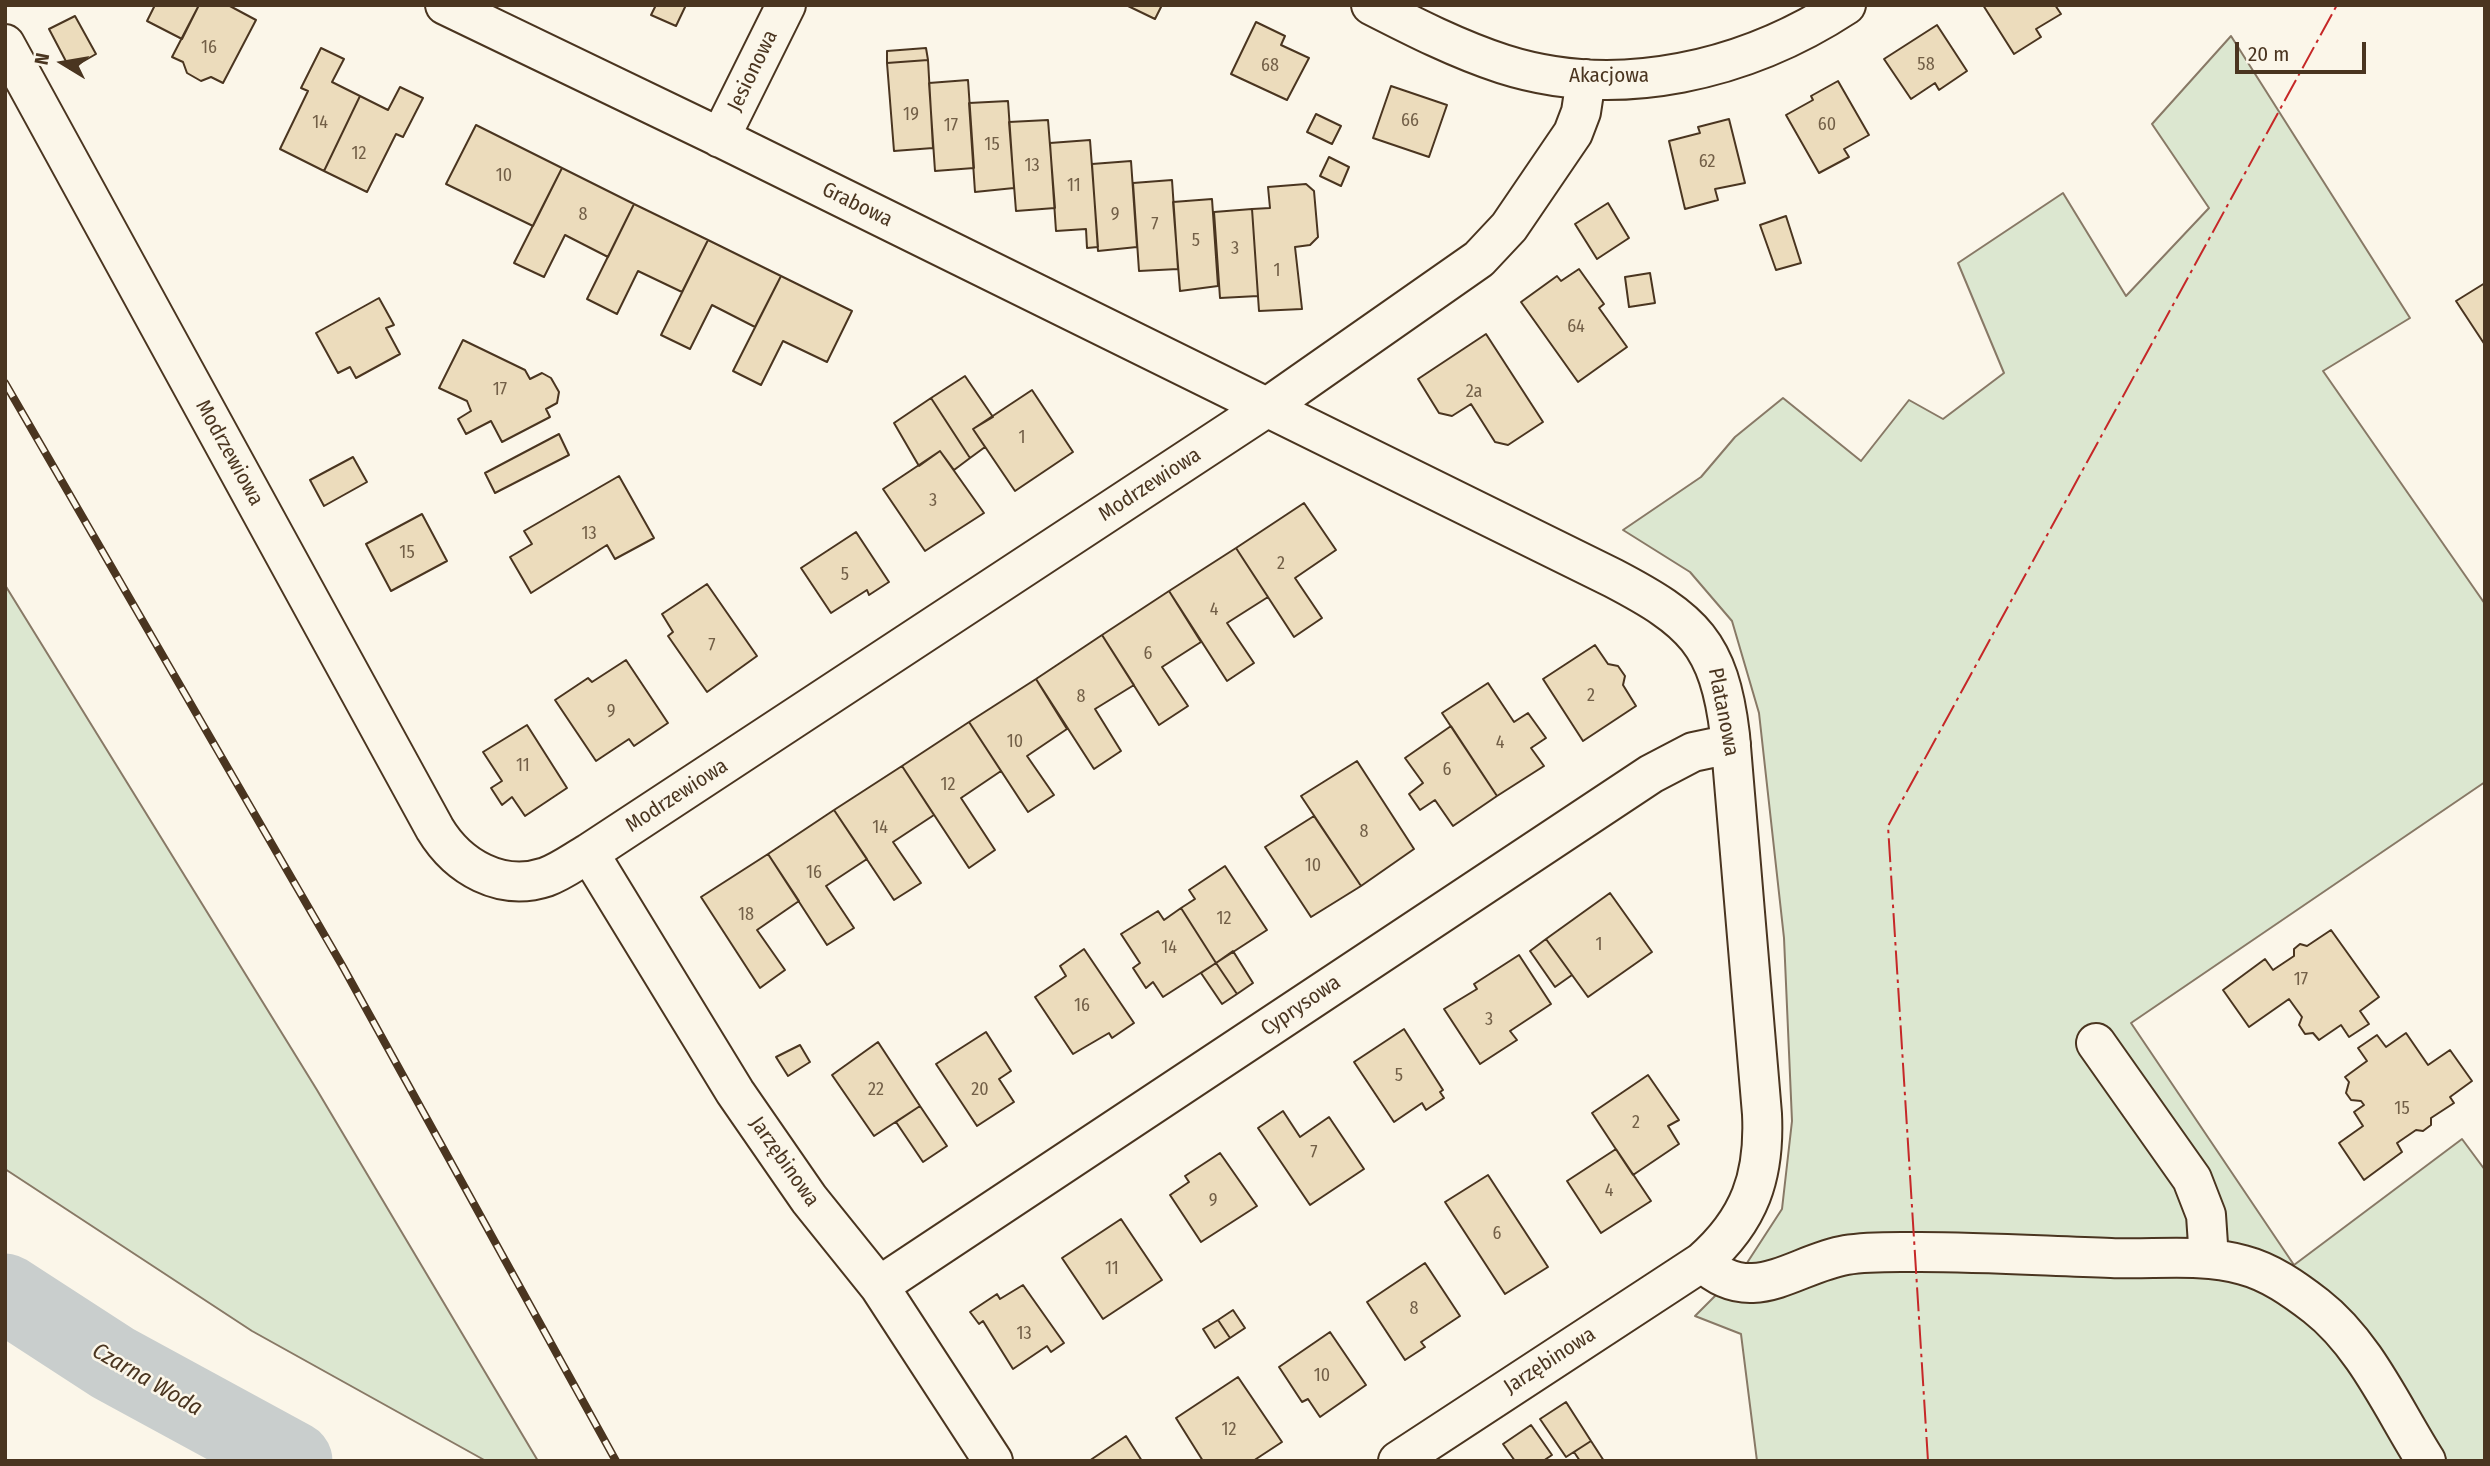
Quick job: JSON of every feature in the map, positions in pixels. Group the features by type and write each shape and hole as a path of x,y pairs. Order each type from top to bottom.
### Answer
{"street":[{"name":"Grabowa","path":"445,5 1266,408"},
{"name":"Jesionowa","path":"720,138 786,5"},
{"name":"Akacjowa","path":"1371,5 1481,56 1527,70 1586,79 1650,78 1711,66 1782,41 1846,5"},
{"name":"Modrzewiowa","path":"5,44 447,849 478,871 517,880 544,877 589,853 1266,408 1479,259 1497,243 1575,129 1586,79"},
{"name":"Platanowa","path":"1266,408 1613,578 1667,609 1694,634 1715,663 1723,689 1731,744 1763,1153 1756,1184 1746,1208 1720,1246 1702,1262"},
{"name":"Cyprysowa","path":"879,1286 1651,774 1689,754 1731,744"},
{"name":"Jarzębinowa","path":"589,853 735,1092 809,1199 879,1286 993,1461"},
{"path":"2096,1043 2192,1179 2206,1215 2209,1259"},
{"path":"1702,1262 1728,1277 1762,1283 1853,1254 1947,1252 2209,1259 2242,1265 2275,1278 2328,1316 2354,1346 2426,1461"},
{"name":"Jarzębinowa","path":"1398,1461 1702,1262"}],"green space":[{"path":"2231,36 2410,318 2323,371 2485,604 2485,782 2131,1023 2294,1265 2462,1139 2485,1170 2485,1461 1757,1461 1741,1334 1695,1316 1745,1266 1782,1209 1792,1121 1784,938 1759,713 1732,621 1690,572 1623,530 1701,477 1735,437 1783,398 1861,461 1909,400 1943,419 2004,373 1958,263 2063,193 2126,296 2209,208 2152,124"},
{"path":"5,585 317,1090 538,1461 486,1461 252,1331 5,1169"}],"building":[{"path":"155,5 199,5 182,39 147,21"},
{"path":"199,5 228,5 256,20 223,83 211,77 201,81 187,73 183,62 172,57"},
{"path":"656,5 686,5 676,26 651,15"},
{"path":"1126,5 1162,5 1155,19"},
{"path":"1983,5 2055,5 2061,14 2036,29 2041,37 2014,54"},
{"path":"75,16 96,54 70,69 49,29"},
{"path":"1256,22 1285,36 1281,45 1309,58 1287,100 1231,74"},
{"path":"1937,25 1967,71 1939,90 1935,83 1911,99 1884,59"},
{"path":"321,48 344,59 332,82 360,96 324,171 280,149 308,91 301,88"},
{"path":"926,48 928,60 887,63 887,51"},
{"path":"928,60 933,148 894,151 887,63"},
{"path":"968,80 974,168 935,171 929,83"},
{"path":"1838,81 1869,135 1844,149 1849,157 1819,173 1786,115 1813,100 1811,96"},
{"path":"1391,86 1447,105 1429,157 1373,138"},
{"path":"400,87 423,98 403,137 396,134 367,192 324,171 360,96 388,110"},
{"path":"1008,101 1014,188 975,192 969,103"},
{"path":"1316,114 1341,126 1332,144 1307,132"},
{"path":"1729,119 1745,183 1715,189 1718,200 1685,209 1669,141 1700,133 1698,127"},
{"path":"1048,120 1055,208 1016,211 1009,122"},
{"path":"476,125 562,168 533,226 446,184"},
{"path":"1090,140 1098,247 1087,248 1086,229 1056,231 1050,143"},
{"path":"1329,157 1349,167 1341,186 1320,176"},
{"path":"1131,161 1137,247 1098,251 1092,164"},
{"path":"562,168 634,204 608,257 565,235 544,277 514,263"},
{"path":"1172,180 1178,269 1139,271 1133,183"},
{"path":"1306,184 1314,191 1318,237 1310,245 1295,247 1302,309 1259,311 1252,209 1270,208 1268,187"},
{"path":"1212,199 1218,286 1180,291 1173,202"},
{"path":"1608,203 1629,238 1597,259 1575,224"},
{"path":"634,204 708,240 682,292 638,271 617,314 587,299"},
{"path":"1252,209 1258,296 1220,298 1214,212"},
{"path":"1786,216 1801,263 1776,270 1760,225"},
{"path":"708,240 781,276 755,327 712,305 690,349 661,335"},
{"path":"1579,269 1604,304 1599,308 1627,347 1578,382 1521,302 1557,276 1561,281"},
{"path":"1650,273 1655,303 1629,307 1625,277"},
{"path":"781,276 852,311 827,362 783,341 761,385 733,371"},
{"path":"2485,283 2485,345 2456,301"},
{"path":"379,298 394,325 386,328 400,354 356,378 350,367 338,373 316,333"},
{"path":"1486,334 1543,422 1508,445 1495,442 1471,404 1452,416 1439,413 1418,379"},
{"path":"463,340 525,370 530,379 542,373 551,378 559,392 557,403 546,409 550,417 502,442 491,421 466,434 458,419 471,411 467,401 439,388"},
{"path":"965,376 993,417 973,429 985,447 970,458 931,398"},
{"path":"1032,390 1073,452 1015,491 973,429"},
{"path":"931,398 970,458 954,470 940,451 919,466 894,423"},
{"path":"559,434 569,455 495,493 485,473"},
{"path":"940,451 984,513 925,551 883,489"},
{"path":"353,457 367,482 324,506 310,480"},
{"path":"619,476 654,538 615,559 607,545 531,593 510,557 532,544 524,531"},
{"path":"1304,503 1336,550 1295,578 1322,618 1294,637 1236,548"},
{"path":"422,514 447,561 391,591 366,544"},
{"path":"856,532 889,582 869,595 867,590 831,613 801,568"},
{"path":"1236,548 1268,597 1227,623 1254,663 1227,681 1169,591"},
{"path":"707,584 757,656 707,692 668,636 673,632 662,614"},
{"path":"1169,591 1201,642 1162,667 1188,706 1159,725 1102,635"},
{"path":"1102,635 1134,685 1095,709 1121,751 1094,769 1036,679"},
{"path":"1595,645 1608,664 1618,666 1625,676 1623,685 1636,706 1583,741 1543,679"},
{"path":"626,660 668,723 634,746 629,739 596,761 555,700 588,678 592,682"},
{"path":"1036,679 1067,729 1027,756 1054,795 1028,812 969,722"},
{"path":"1488,683 1514,722 1528,713 1546,738 1531,748 1544,766 1497,796 1442,713"},
{"path":"969,722 1001,771 961,798 995,850 969,868 902,766"},
{"path":"527,725 567,788 525,816 512,797 502,805 491,788 502,781 483,752"},
{"path":"1451,726 1497,796 1453,826 1435,800 1420,810 1409,794 1423,783 1405,758"},
{"path":"1357,761 1414,849 1361,886 1301,796"},
{"path":"902,766 934,815 893,842 921,883 894,900 834,810"},
{"path":"834,810 867,859 826,886 854,928 827,945 768,854"},
{"path":"1314,816 1361,886 1311,917 1265,847"},
{"path":"768,854 799,901 757,930 785,970 760,988 701,897"},
{"path":"1225,866 1267,930 1216,963 1181,908 1195,899 1189,890"},
{"path":"1610,893 1652,952 1588,997 1546,939"},
{"path":"1181,908 1216,963 1163,997 1153,982 1146,988 1133,968 1140,963 1121,934 1158,911 1164,920"},
{"path":"2331,930 2379,997 2360,1011 2369,1024 2349,1037 2341,1025 2319,1040 2313,1033 2305,1034 2299,1025 2302,1017 2289,999 2249,1027 2223,990 2265,959 2273,970 2294,956 2294,949 2300,944 2307,946"},
{"path":"1546,939 1572,975 1555,987 1530,951"},
{"path":"1084,949 1134,1023 1112,1038 1109,1033 1073,1054 1035,997 1066,976 1060,966"},
{"path":"1233,951 1253,983 1237,994 1216,963"},
{"path":"1519,955 1551,1004 1510,1031 1517,1040 1480,1064 1444,1009 1477,989 1474,984"},
{"path":"1216,963 1237,994 1222,1004 1201,973"},
{"path":"1404,1029 1443,1090 1440,1092 1444,1098 1426,1110 1422,1103 1394,1122 1354,1062"},
{"path":"986,1032 1011,1071 999,1079 1014,1102 977,1126 936,1064"},
{"path":"2406,1033 2428,1065 2450,1050 2472,1081 2450,1097 2454,1103 2431,1118 2431,1125 2423,1131 2416,1130 2397,1143 2402,1152 2364,1180 2339,1143 2363,1126 2354,1112 2364,1105 2361,1101 2351,1100 2346,1093 2349,1082 2345,1077 2367,1061 2358,1048 2377,1035 2386,1047"},
{"path":"878,1042 920,1106 874,1136 832,1075"},
{"path":"800,1045 810,1062 788,1076 776,1057"},
{"path":"1648,1075 1679,1120 1668,1126 1679,1144 1633,1175 1592,1113"},
{"path":"920,1106 947,1146 923,1162 896,1122"},
{"path":"1283,1111 1300,1137 1329,1117 1364,1169 1310,1205 1258,1128"},
{"path":"1616,1149 1651,1201 1601,1233 1567,1181"},
{"path":"1220,1153 1257,1206 1201,1242 1170,1195 1189,1182 1185,1176"},
{"path":"1488,1175 1548,1267 1505,1294 1445,1202"},
{"path":"1121,1219 1162,1280 1103,1319 1062,1258"},
{"path":"1425,1263 1460,1316 1421,1342 1425,1347 1405,1360 1367,1302"},
{"path":"1023,1285 1064,1343 1051,1352 1047,1346 1013,1369 983,1321 979,1324 970,1312 997,1294 1000,1299"},
{"path":"1233,1310 1245,1328 1230,1338 1218,1320"},
{"path":"1218,1320 1230,1338 1215,1348 1203,1329"},
{"path":"1330,1332 1366,1385 1320,1417 1308,1399 1302,1402 1279,1367"},
{"path":"1238,1377 1282,1442 1253,1461 1203,1461 1176,1418"},
{"path":"1566,1402 1591,1441 1566,1457 1540,1419"},
{"path":"1531,1425 1552,1455 1543,1461 1515,1461 1503,1444"},
{"path":"1126,1436 1142,1461 1089,1461"},
{"path":"1591,1441 1604,1461 1580,1461 1574,1452"}],"waterway":[{"name":"Czarna Woda","path":"5,1293 113,1363 293,1461"}],"railway":[{"path":"5,383 343,967 616,1461"}],"power":[{"path":"1928,1461 1888,826 2337,5"}]}
